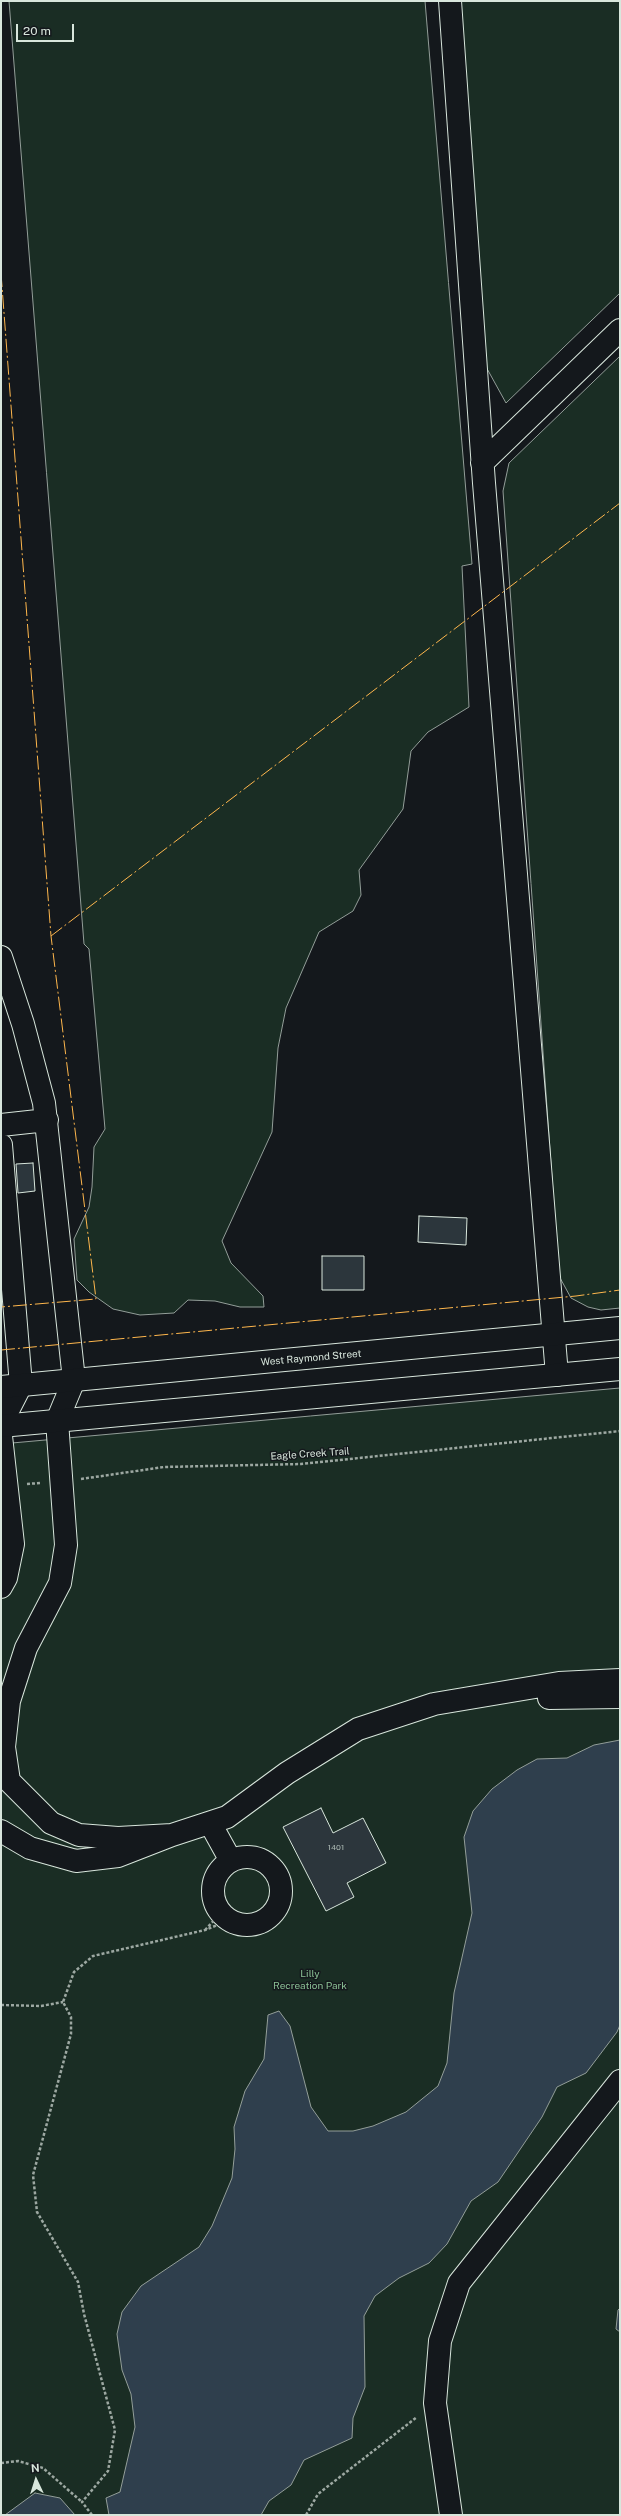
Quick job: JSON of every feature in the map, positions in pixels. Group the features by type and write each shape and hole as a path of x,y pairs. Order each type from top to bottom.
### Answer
{"main road":[{"path":"450,1 482,463 557,1375"},
{"path":"482,463 620,330"},
{"path":"1,957 23,1024 47,1120 74,1380 57,1421 66,1545 60,1583 26,1648 9,1701 4,1747 5,1783 51,1823 79,1835 118,1838 172,1835"},
{"path":"1,1125 47,1120"},
{"path":"1,1145 11,1386 1,1425 620,1369"},
{"name":"West Raymond Street","path":"11,1386 620,1328"},
{"path":"1,1436 13,1544 6,1578 1,1587"},
{"path":"1,1831 30,1848 76,1861 118,1856 172,1835 227,1818 287,1773 358,1729 434,1704 559,1683 620,1680"},
{"path":"434,1704 620,1697"},
{"path":"210,1822 231,1861"},
{"path":"242,1857 264,1861 273,1868 279,1879 281,1890 276,1909 268,1917 258,1923 246,1925 226,1916 215,1903 213,1891 216,1878 222,1868 231,1861 242,1857"},
{"path":"451,2515 435,2403 440,2341 459,2283 620,2081"}],"path":[{"name":"Eagle Creek Trail","path":"6,1486 62,1482 164,1467 301,1464 620,1431"},
{"path":"82,2502 108,2471 114,2430 84,2314 78,2282 37,2212 33,2175 71,2034 71,2017 63,2002 74,1972 93,1956 204,1930 226,1916"},
{"path":"204,1930 226,1916"},
{"path":"1,2005 41,2006 63,2002"},
{"path":"306,2515 318,2494 435,2403"},
{"path":"1,2463 18,2461 43,2468 82,2502 92,2515"}],"green space":[{"path":"9,1 425,1 472,564 462,566 469,707 428,732 411,751 403,809 359,870 361,895 353,911 319,932 286,1008 278,1048 272,1132 222,1241 231,1263 263,1296 264,1307 240,1307 215,1301 188,1300 174,1313 140,1315 113,1309 89,1292 77,1280 74,1239 89,1207 92,1187 94,1147 105,1129 89,949 84,944"},
{"path":"460,1 620,1 620,293 506,403 485,365"},
{"path":"620,356 620,1308 601,1310 588,1307 571,1298 559,1276 503,491 509,463"},
{"name":"Lilly Recreation Park","path":"620,1388 620,2515 1,2515 1,1444"}],"water":[{"path":"620,1740 620,2025 617,2032 586,2073 557,2087 542,2117 498,2182 471,2201 447,2244 429,2263 399,2278 375,2296 364,2316 365,2387 353,2418 352,2438 304,2460 291,2485 269,2501 261,2515 109,2515 106,2498 120,2492 135,2427 131,2394 122,2370 117,2334 122,2312 141,2286 199,2247 212,2226 232,2178 235,2149 234,2127 245,2091 264,2059 268,2015 279,2011 290,2026 311,2107 328,2131 353,2131 373,2126 406,2112 438,2086 447,2063 454,1993 472,1913 464,1837 473,1811 492,1789 517,1770 537,1759 567,1758 594,1745"},
{"path":"620,2308 620,2332 616,2329 618,2310"},
{"path":"35,2493 60,2498 75,2515 5,2515"}],"building":[{"path":"33,1163 35,1191 18,1193 16,1164"},
{"path":"419,1216 467,1218 466,1245 418,1242"},
{"path":"322,1256 364,1256 364,1290 322,1290"},
{"path":"321,1808 333,1833 363,1818 386,1863 347,1883 354,1897 326,1911 283,1827"}],"power":[{"path":"1,273 51,936 96,1299 1,1307"},
{"path":"51,936 620,503"},
{"path":"1,1350 576,1296 620,1290"}]}
